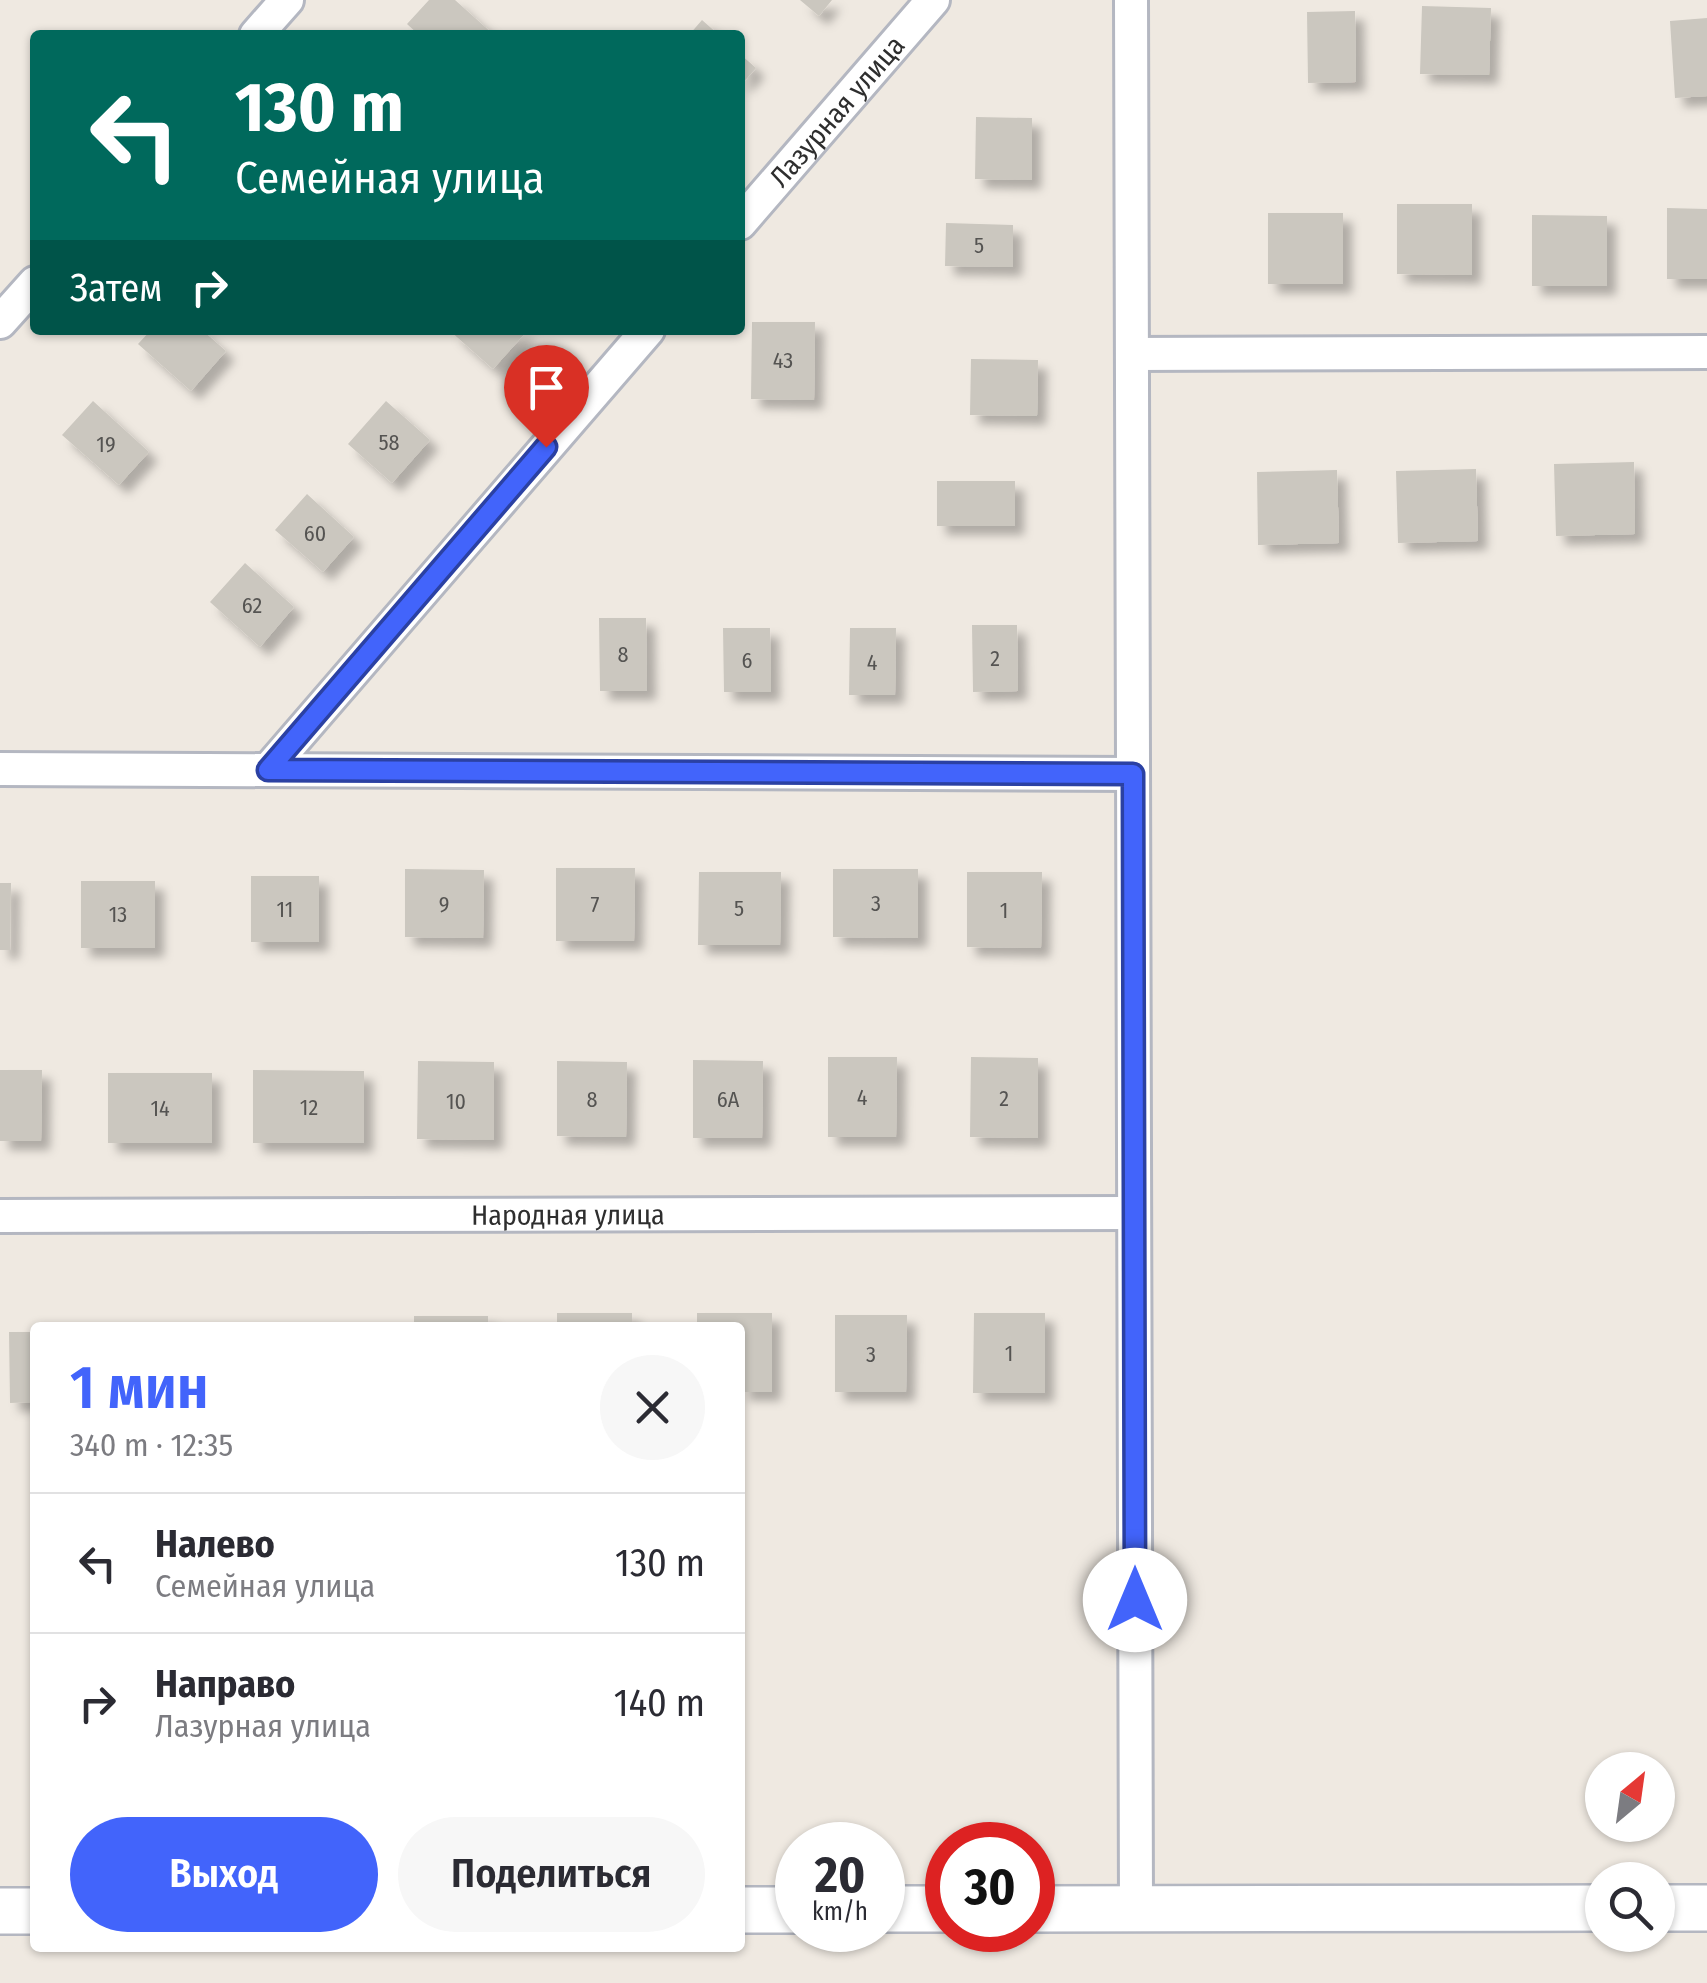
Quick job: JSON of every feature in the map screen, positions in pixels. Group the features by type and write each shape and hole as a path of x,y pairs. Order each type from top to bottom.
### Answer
{"main road":[{"path":"1055,1909 1585,1908"},
{"path":"1675,1908 1707,1908"},
{"path":"745,1910 775,1910"},
{"path":"0,1911 30,1911"}],"street":[{"path":"260,30 287,0"},
{"name":"Лазурная улица","path":"745,217 933,0"},
{"path":"1131,0 1136,1909"},
{"path":"0,322 30,289"},
{"path":"268,770 644,335"},
{"path":"1132,354 1707,352"},
{"path":"0,769 1133,774"},
{"name":"Народная улица","path":"0,1216 1134,1213"}],"building":[{"path":"429,0 455,0 488,30 414,30 407,24"},
{"path":"800,0 832,0 819,16"},
{"path":"1422,6 1491,8 1489,75 1420,74"},
{"path":"1355,11 1356,82 1308,83 1307,12"},
{"path":"1707,18 1707,96 1675,98 1670,21"},
{"path":"702,20 713,30 693,30"},
{"path":"745,58 756,68 745,80"},
{"path":"976,117 1032,118 1032,180 975,179"},
{"path":"1397,204 1472,204 1472,275 1397,274"},
{"path":"1667,208 1707,209 1707,279 1667,279"},
{"path":"1268,213 1343,213 1343,284 1268,284"},
{"path":"1532,215 1607,216 1607,286 1532,286"},
{"path":"946,223 1013,225 1013,267 945,266"},
{"path":"752,322 815,322 814,400 751,399"},
{"path":"146,335 208,335 226,351 191,391 138,344"},
{"path":"455,335 524,335 493,369"},
{"path":"971,359 1038,360 1037,416 970,415"},
{"path":"93,401 149,452 119,485 62,435"},
{"path":"386,401 430,440 392,483 348,444"},
{"path":"1634,462 1635,534 1556,536 1554,464"},
{"path":"1476,469 1478,541 1398,543 1396,471"},
{"path":"1337,470 1339,543 1258,545 1257,472"},
{"path":"937,481 1015,481 1015,526 937,526"},
{"path":"307,494 354,537 323,572 275,530"},
{"path":"245,563 294,607 260,647 210,602"},
{"path":"599,618 646,618 647,691 600,691"},
{"path":"972,625 1017,625 1018,691 973,692"},
{"path":"723,628 770,628 771,692 724,692"},
{"path":"850,628 896,628 895,695 849,695"},
{"path":"556,868 635,868 634,941 556,941"},
{"path":"405,869 484,870 483,938 405,937"},
{"path":"833,869 918,869 918,938 833,937"},
{"path":"699,872 781,872 780,945 698,945"},
{"path":"967,872 1042,872 1041,948 967,947"},
{"path":"251,876 319,876 319,942 251,942"},
{"path":"81,881 155,881 155,948 81,948"},
{"path":"0,883 11,883 10,950 0,950"},
{"path":"828,1057 897,1057 896,1137 828,1137"},
{"path":"971,1057 1038,1058 1038,1138 970,1137"},
{"path":"693,1060 763,1061 762,1138 693,1138"},
{"path":"418,1061 494,1062 494,1140 417,1139"},
{"path":"557,1061 627,1062 626,1137 557,1136"},
{"path":"0,1070 42,1070 41,1141 0,1141"},
{"path":"253,1070 364,1071 364,1143 253,1143"},
{"path":"108,1073 212,1073 212,1143 108,1143"},
{"path":"557,1313 632,1313 632,1322 557,1322"},
{"path":"697,1313 772,1313 772,1392 745,1392 745,1322 697,1322"},
{"path":"974,1313 1045,1313 1045,1393 973,1393"},
{"path":"835,1315 907,1315 906,1392 835,1392"},
{"path":"414,1316 488,1316 488,1322 414,1322"},
{"path":"9,1332 30,1332 30,1402 10,1403"}],"route":[{"path":"546,447 268,770 1133,774 1135,1600"}]}
